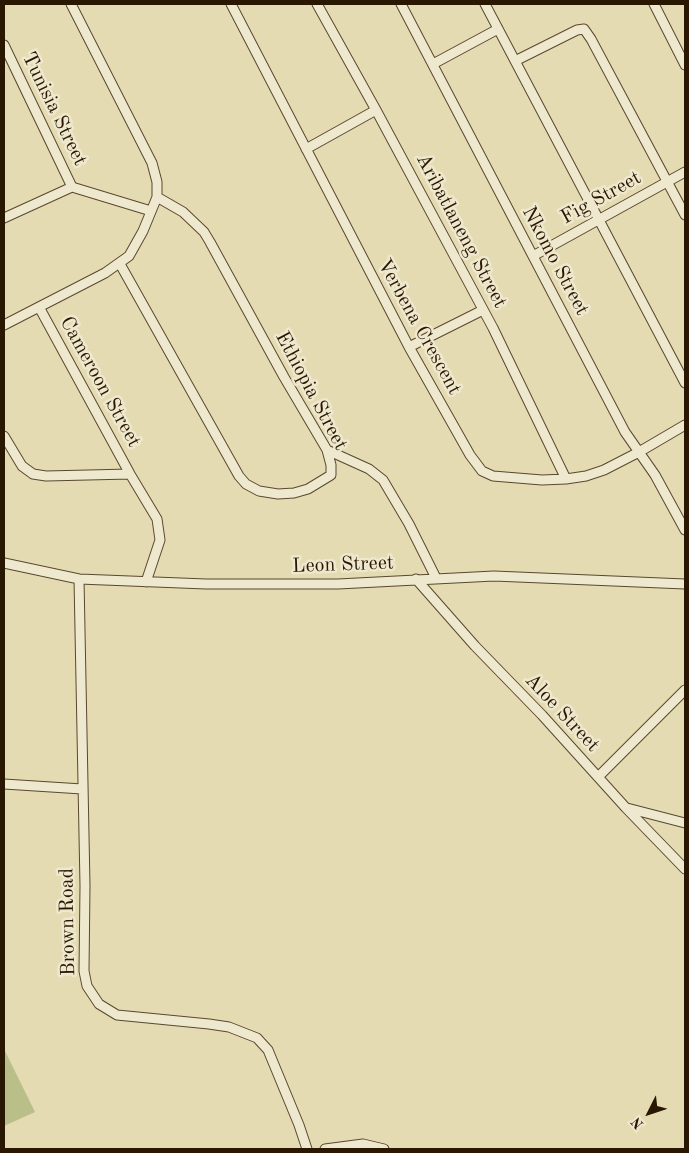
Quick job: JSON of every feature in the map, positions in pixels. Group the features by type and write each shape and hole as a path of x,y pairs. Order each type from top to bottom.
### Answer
{"street":[{"path":"4,325 120,264 135,247 157,197 157,182 152,163 72,4"},
{"name":"Verbena Crescent","path":"231,4 408,347 470,455 482,471 488,474 514,478 566,479 586,476 604,470 639,452 685,425"},
{"name":"Aribatlaneng Street","path":"317,4 483,310 566,479"},
{"name":"Nkomo Street","path":"401,4 625,432 655,475 685,530"},
{"path":"485,4 685,383"},
{"path":"654,4 685,65"},
{"path":"433,64 498,29"},
{"path":"515,61 577,30 584,29 685,215"},
{"name":"Tunisia Street","path":"4,45 72,187"},
{"path":"306,149 376,110"},
{"name":"Fig Street","path":"533,256 685,172"},
{"path":"4,216 72,187 151,211"},
{"name":"Ethiopia Street","path":"120,264 239,476 246,484 259,491 278,494 294,493 308,489 330,475 331,465 327,450 284,377 204,232 183,212 157,197"},
{"name":"Cameroon Street","path":"39,307 130,474 157,519 160,540 146,582"},
{"path":"408,347 483,310"},
{"name":"Cameroon Street","path":"4,436 22,466 33,474 46,476 130,474"},
{"path":"327,450 369,470 383,480 409,524 436,578"},
{"name":"Leon Street","path":"4,563 79,580 206,584 338,584 494,576 685,584"},
{"name":"Aloe Street","path":"416,579 474,646 542,715 598,778 685,869"},
{"name":"Brown Road","path":"79,580 85,886 84,971 90,992 99,1004 117,1015 229,1027 257,1038 268,1050 307,1149"},
{"path":"598,778 685,690"},
{"path":"4,784 82,789"},
{"path":"626,808 685,823"},
{"path":"325,1149 362,1144 384,1149"}],"green space":[{"path":"4,1049 35,1112 4,1126"}]}
